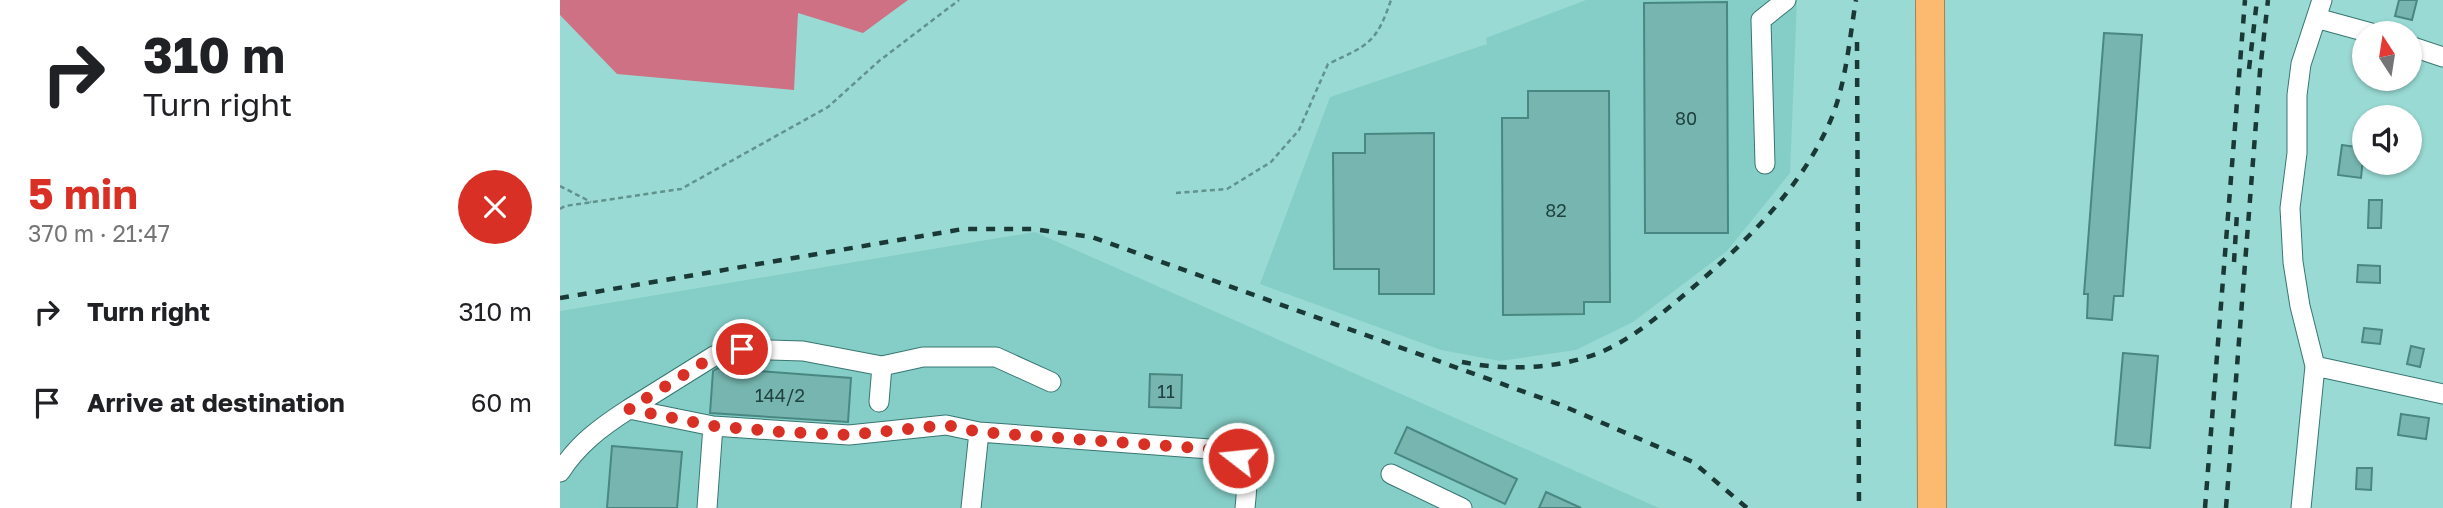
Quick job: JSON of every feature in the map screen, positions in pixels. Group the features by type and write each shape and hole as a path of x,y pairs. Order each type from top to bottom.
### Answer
{"highway":[{"path":"1930,0 1932,508"}],"street":[{"path":"1765,164 1761,20 1786,0"},
{"path":"2301,508 2315,366 2300,306 2293,262 2290,208 2297,153 2298,85 2301,64 2319,9 2352,24"},
{"path":"2422,50 2443,57"},
{"path":"560,472 579,446 604,425 714,356 742,349 803,351 882,366 923,357 996,357 1051,382"},
{"path":"879,401 882,366"},
{"path":"2315,366 2443,394"},
{"path":"629,409 713,426 849,435 946,425 979,432 1223,450 1238,458 1243,468 1246,477 1245,508"},
{"path":"707,508 713,426"},
{"path":"971,508 979,432"},
{"path":"1391,474 1462,508"}],"path":[{"path":"560,209 681,189 828,107 879,61 959,0"},
{"path":"1176,193 1227,190 1271,162 1299,130 1328,64 1364,47 1381,27 1391,0"},
{"path":"560,186 593,203"}],"shaded area":[{"path":"560,0 908,0 863,33 798,13 794,90 617,74 560,15"},
{"path":"1586,0 1797,0 1790,173 1727,251 1633,322 1576,350 1500,361 1441,350 1260,284 1330,97 1487,44 1486,38"},
{"path":"1035,232 1659,508 560,508 560,311"}],"building":[{"path":"2399,0 2417,0 2412,20 2395,16"},
{"path":"1727,2 1728,233 1645,233 1644,3"},
{"path":"2104,33 2142,35 2123,296 2114,296 2112,320 2087,318 2088,294 2084,294"},
{"path":"1528,91 1609,91 1610,302 1584,302 1584,314 1503,315 1502,118 1528,118"},
{"path":"1434,133 1434,294 1379,294 1379,269 1334,269 1333,153 1365,153 1365,134"},
{"path":"2342,145 2352,146 2352,175 2361,175 2361,178 2338,175"},
{"path":"2369,200 2382,200 2381,228 2368,228"},
{"path":"2358,265 2380,266 2380,283 2357,282"},
{"path":"2364,328 2382,330 2380,344 2362,342"},
{"path":"2411,346 2424,349 2420,367 2407,364"},
{"path":"2123,353 2158,356 2150,448 2115,445"},
{"path":"718,368 851,378 848,422 710,413 713,371"},
{"path":"1150,374 1182,375 1181,408 1149,407"},
{"path":"2401,414 2429,418 2426,439 2398,435"},
{"path":"1407,427 1517,479 1505,504 1395,453"},
{"path":"612,446 682,452 677,508 607,508"},
{"path":"2357,468 2372,468 2371,490 2356,489"},
{"path":"1546,492 1581,508 1539,508"}],"railway":[{"path":"1462,362 1496,367 1531,367 1566,362 1599,353 1650,322 1722,262 1783,198 1816,150 1835,109 1856,0"},
{"path":"2205,508 2245,0"},
{"path":"2249,69 2257,0"},
{"path":"2226,508 2260,71 2268,0"},
{"path":"1857,42 1859,508"},
{"path":"2234,262 2237,213"},
{"path":"560,298 963,229 1032,229 1092,237 1561,405 1693,462 1747,508"}],"route":[{"path":"742,349 714,356 629,409 713,426 783,432 849,435 946,425 979,432 1223,450 1238,458"}]}
